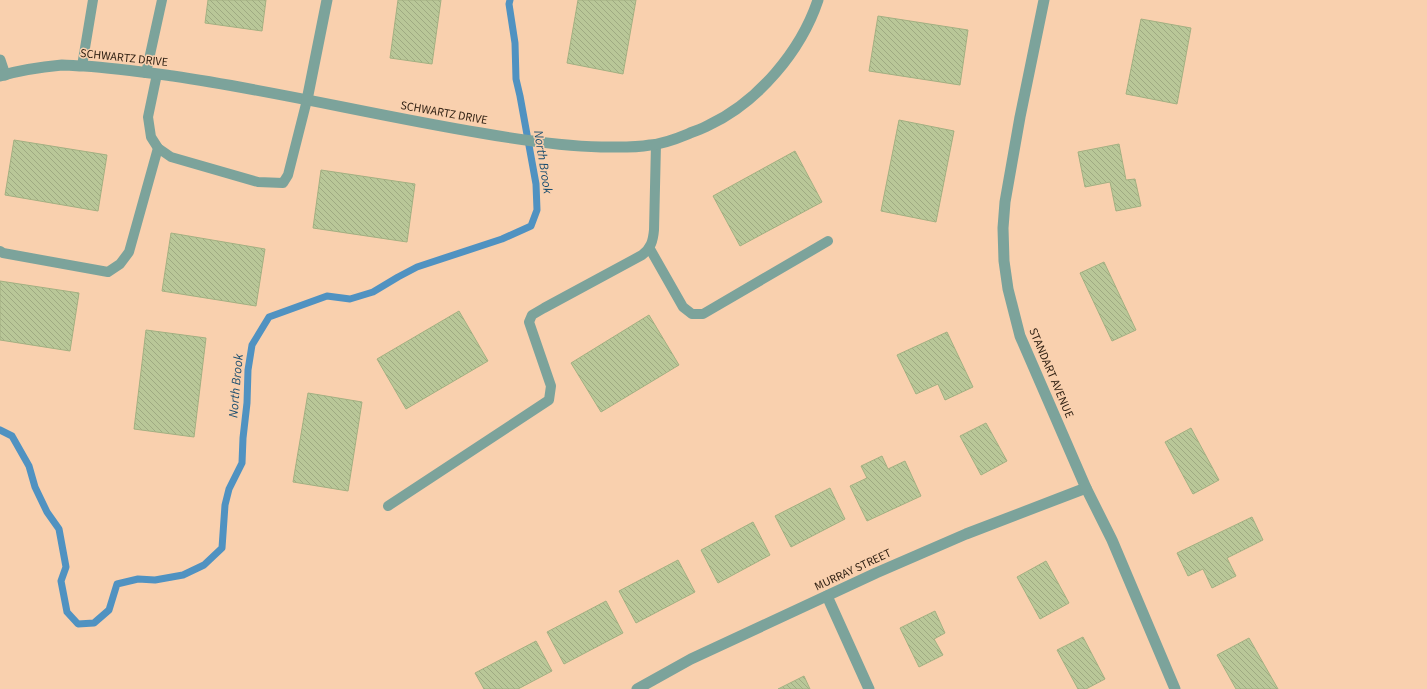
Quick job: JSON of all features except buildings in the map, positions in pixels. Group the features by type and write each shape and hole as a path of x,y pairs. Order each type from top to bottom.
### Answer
{"street":[{"path":"307,100 327,0"},
{"name":"SCHWARTZ DRIVE","path":"0,60 2,75 63,65 113,68 213,82 422,124 542,144 633,148 671,140 710,125 726,116 755,94 776,73 787,59 804,31 818,0"},
{"name":"STANDART AVENUE","path":"1044,0 1020,117 1005,202 1003,228 1004,261 1008,289 1020,336 1086,488 1112,540 1175,689"},
{"name":"MURRAY STREET","path":"637,689 691,659 876,573 966,534 1086,488"},
{"path":"827,596 869,689"}],"lane":[{"path":"82,66 93,0"},
{"path":"162,0 151,73 148,117 151,137 158,148 171,157 258,182 283,183 288,175 307,100"},
{"path":"388,506 549,400 551,386 529,322 532,315 642,255 650,249 654,230 656,144"},
{"path":"0,251 3,253 108,272 120,264 129,252 158,148"},
{"path":"650,249 683,307 692,314 703,314 828,241"}],"waterway":[{"name":"North Brook","path":"0,430 12,436 29,466 35,487 47,512 59,529 66,567 61,581 67,612 78,624 94,623 109,610 117,584 138,579 155,580 183,575 204,565 222,548 225,505 229,489 242,463 248,370 252,345 269,317 327,296 350,299 373,292 417,267 502,239 531,226 537,210 536,184 516,79 515,43 509,4 510,0"}]}
